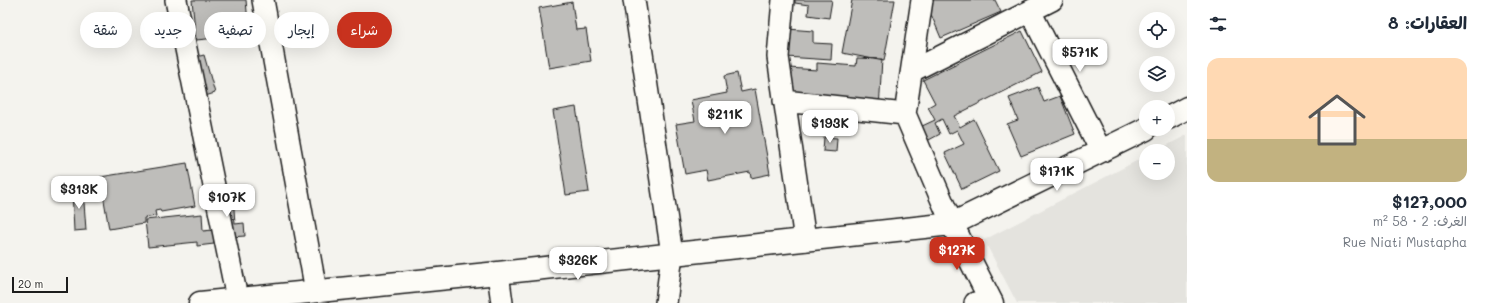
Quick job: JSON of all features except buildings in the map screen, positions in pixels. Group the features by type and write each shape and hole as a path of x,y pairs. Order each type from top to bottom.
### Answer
{"main road":[{"path":"1175,114 1187,108"},
{"path":"200,303 238,301 316,291 952,224 1139,132"},
{"path":"952,224 986,302"}],"street":[{"path":"176,0 238,301"},
{"path":"263,0 316,291"},
{"path":"634,0 672,254 666,303"},
{"path":"783,0 778,57 805,240"},
{"path":"922,0 905,114 952,224"},
{"path":"912,71 1052,0"},
{"path":"1030,11 1101,151"},
{"path":"784,101 905,114"},
{"path":"498,273 502,303"}],"shaded area":[{"path":"1187,135 1187,303 1017,303 984,240 1139,160 1139,180 1175,180 1175,144 1170,144"}]}
